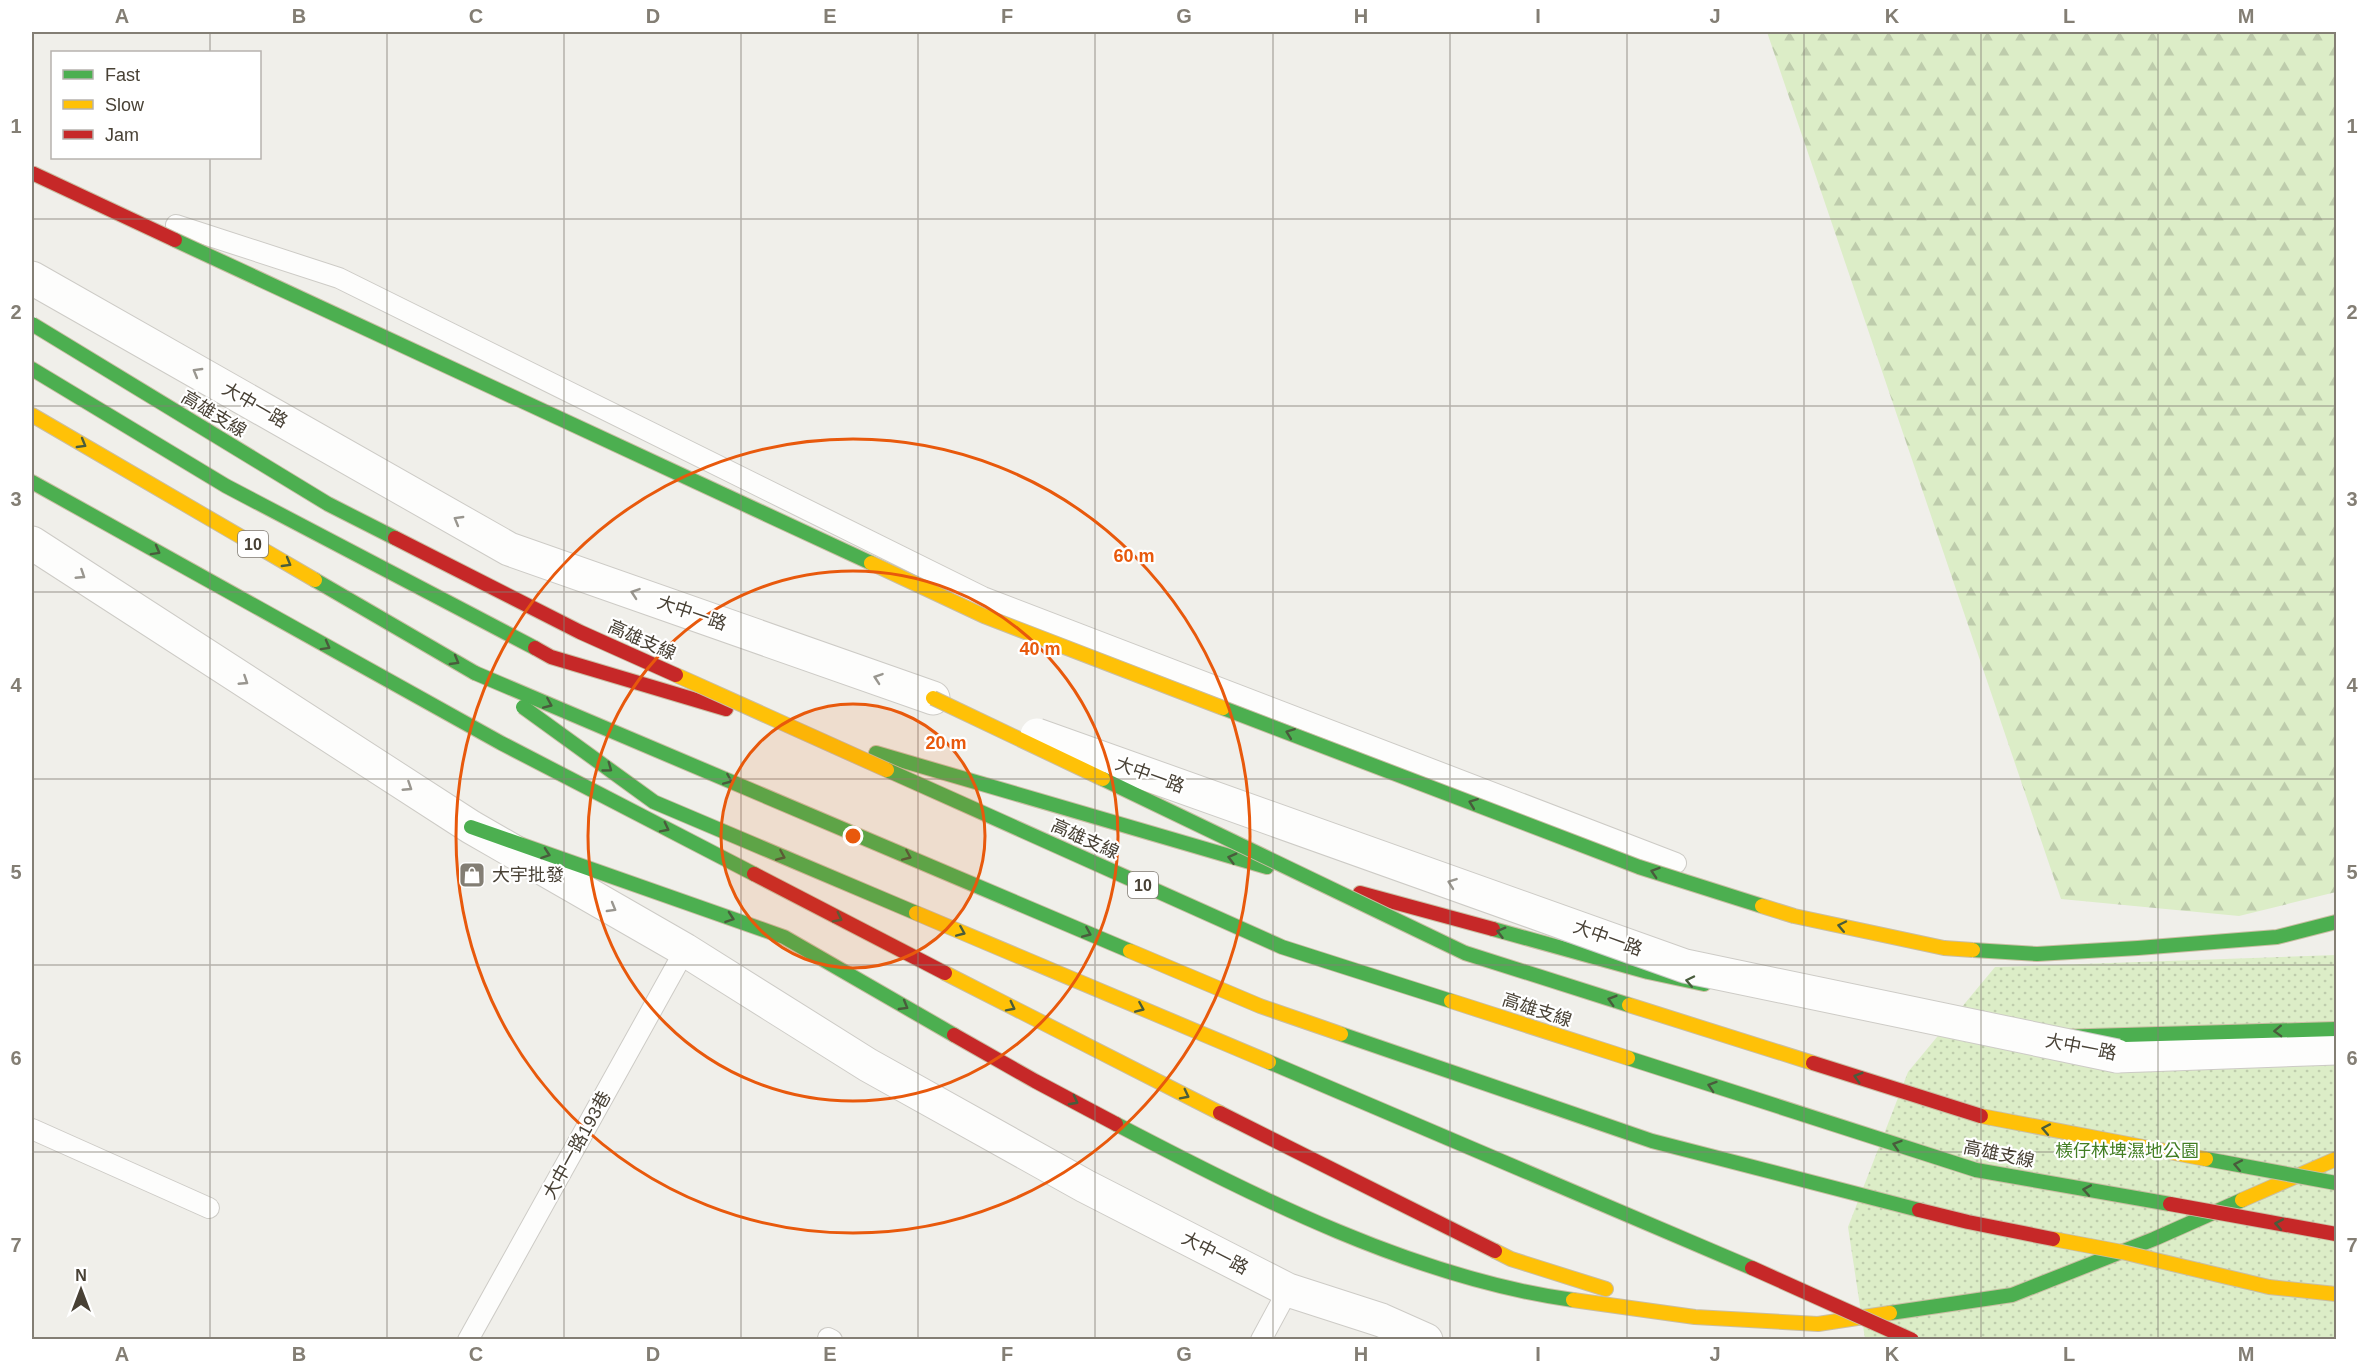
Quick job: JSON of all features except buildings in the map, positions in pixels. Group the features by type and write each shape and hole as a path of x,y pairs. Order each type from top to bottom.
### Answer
{"highway":[{"path":"32,173 984,616 1639,867 1794,916 1944,948 2037,954 2138,948 2277,936 2337,922"},
{"name":"高雄支線","path":"32,324 328,504 580,633 1282,948 1976,1170 2337,1234"},
{"path":"32,369 226,486 551,657 1209,852 1648,972 1972,1039 2337,1029"},
{"name":"10","path":"32,414 475,673 1260,1006 1652,1141 1968,1222 2122,1252 2269,1287 2337,1294"},
{"path":"32,482 501,743 1073,1039 1511,1259 1695,1317"},
{"path":"475,673 654,802 1694,1242 1912,1340"},
{"path":"933,698 1465,953 1991,1119 2337,1183"},
{"path":"471,827 784,937 1035,1081 1193,1164 1367,1244 1462,1276 1530,1294 1695,1317 1818,1324 2012,1295 2154,1239 2337,1159"}],"street":[{"name":"大中一路","path":"32,278 509,549 1685,966 2117,1056 2337,1048"},
{"name":"大中一路","path":"32,543 471,827 685,950 868,1065 1085,1186 1288,1290 1382,1320 1426,1340"},
{"path":"1288,1290 1372,1340"}],"lane":[{"path":"32,178 339,278 983,597 1715,878 2014,961 2258,948 2337,917"},
{"name":"大中一路193巷","path":"468,1340 685,950"},
{"path":"32,1130 210,1208"},
{"path":"1261,1340 1288,1290"}],"green space":[{"path":"1767,32 2336,32 2336,892 2239,916 2061,899"},
{"name":"檨仔林埤濕地公園","path":"2336,955 2336,1339 1865,1339 1848,1227 1908,1072 1995,967"}],"traffic: fast":[{"path":"175,240 871,563"},
{"path":"32,324 328,504 395,538"},
{"path":"32,369 226,486 535,648"},
{"path":"32,482 501,743 754,874"},
{"path":"315,580 475,673"},
{"path":"475,673 1130,951"},
{"path":"523,707 654,802 916,913"},
{"path":"1223,708 1639,867 1762,906"},
{"path":"876,753 1267,867"},
{"path":"887,770 1282,947 1451,1001"},
{"path":"1103,779 1465,953 1629,1005"},
{"path":"471,827 784,937 954,1035"},
{"path":"1973,950 2037,954 2138,948 2277,937 2336,922"},
{"path":"1493,929 1648,972 1704,984"},
{"path":"2056,1037 2336,1029"},
{"path":"1341,1034 1652,1141 1919,1210"},
{"path":"1628,1058 1976,1170 2170,1204"},
{"path":"1269,1062 1752,1268"},
{"path":"1116,1124 1225,1180 1338,1232 1454,1274 1514,1289 1573,1300"},
{"path":"2206,1159 2336,1183"},
{"path":"1890,1313 2012,1295 2154,1239 2242,1200"}],"traffic: slow":[{"path":"32,415 315,580"},
{"path":"871,563 984,616 1223,708"},
{"path":"676,675 887,770"},
{"path":"933,698 1103,779"},
{"path":"1762,906 1794,916 1944,948 1973,950"},
{"path":"916,913 1269,1062"},
{"path":"1130,951 1260,1006 1341,1034"},
{"path":"945,973 1220,1113"},
{"path":"1451,1001 1628,1058"},
{"path":"1629,1005 1813,1063"},
{"path":"1981,1116 2206,1159"},
{"path":"2242,1200 2336,1159"},
{"path":"2053,1239 2122,1252 2269,1287 2336,1294"},
{"path":"1495,1251 1511,1259 1606,1289"},
{"path":"1573,1300 1695,1317 1818,1324 1890,1313"}],"traffic: jam":[{"path":"32,173 175,240"},
{"path":"395,538 580,632 676,675"},
{"path":"535,648 551,657 726,709"},
{"path":"754,874 945,973"},
{"path":"1360,893 1493,929"},
{"path":"954,1035 1116,1124"},
{"path":"1813,1063 1981,1116"},
{"path":"1220,1113 1495,1251"},
{"path":"2170,1204 2336,1234"},
{"path":"1919,1210 2053,1239"},
{"path":"1752,1268 1912,1340"}],"place":[{"name":"大宇批發","path":"472,875"}]}
